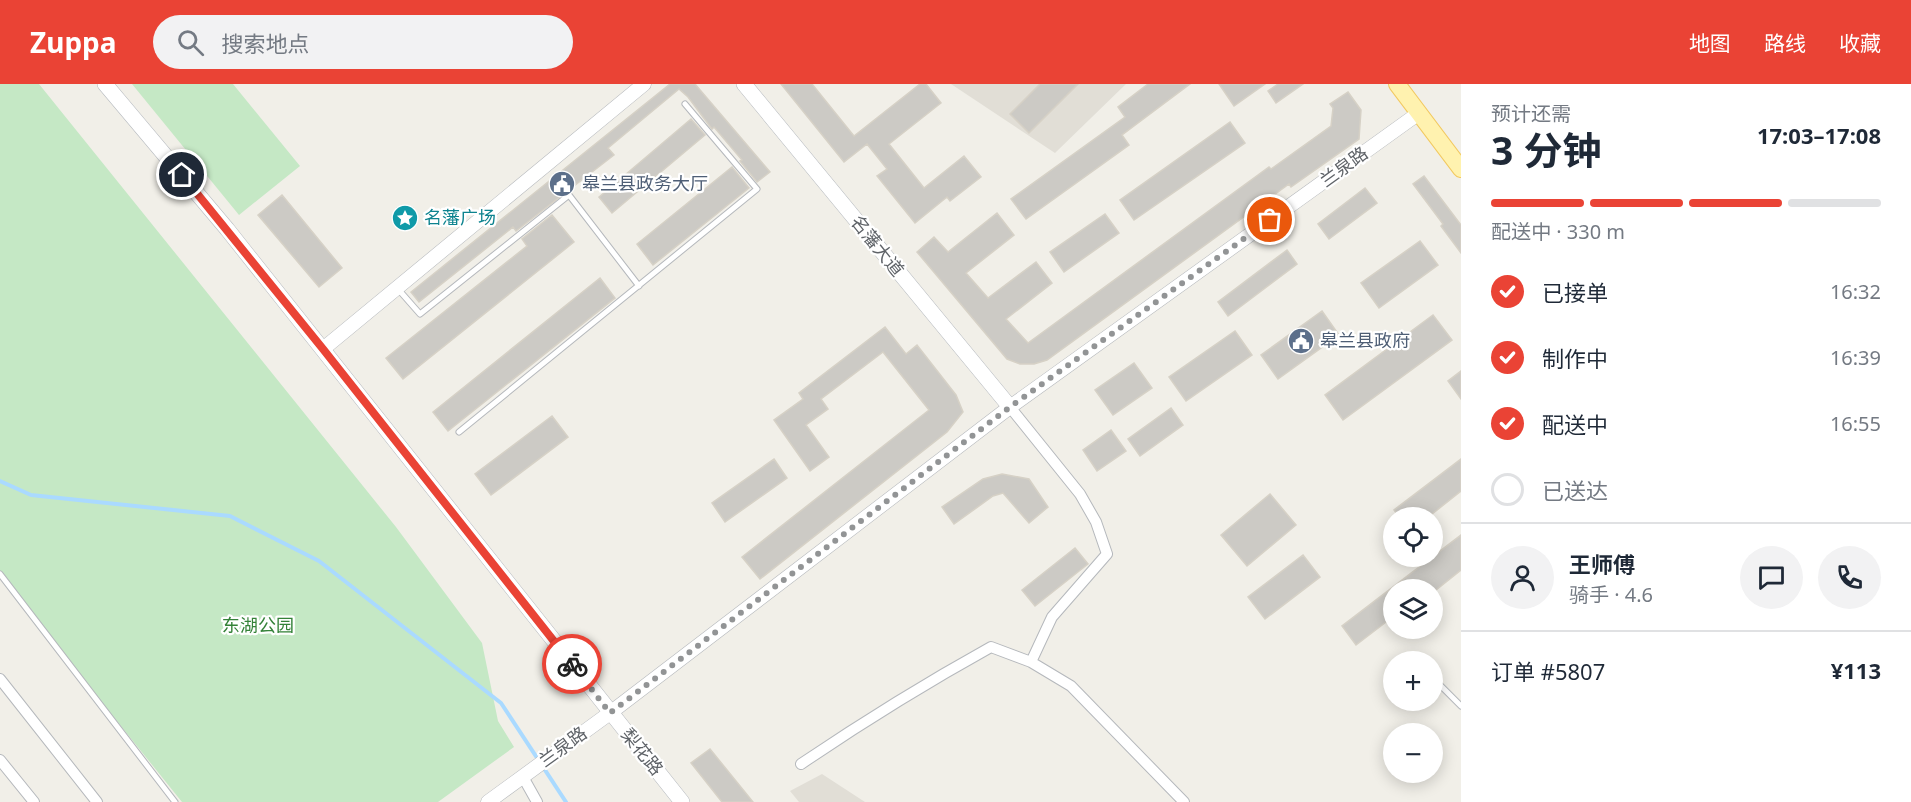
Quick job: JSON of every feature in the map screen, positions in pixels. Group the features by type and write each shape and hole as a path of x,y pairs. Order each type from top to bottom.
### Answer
{"main road":[{"name":"梨花路","path":"105,84 227,229 682,802"},
{"name":"名藩大道","path":"744,84 1010,407"},
{"path":"1397,84 1461,169"}],"street":[{"path":"323,349 644,84"},
{"name":"兰泉路","path":"488,802 610,713 1010,407 1419,113"},
{"path":"1010,407 1080,494 1096,522 1107,554 1052,617 1031,662"},
{"path":"801,764 930,681 991,647 1031,662 1071,686 1184,802"},
{"path":"2,685 98,802"},
{"path":"0,760 34,802"},
{"path":"527,773 537,802"}],"lane":[{"path":"459,432 757,189 685,104"},
{"path":"397,287 420,314 568,195 639,286"},
{"path":"0,574 175,802"},
{"path":"1443,688 1461,706"}],"shaded area":[{"path":"951,84 1126,84 1055,153"},
{"path":"822,774 865,802 799,802 790,791"}],"green space":[{"name":"东湖公园","path":"0,84 39,84 396,527 482,643 498,721 514,747 438,802 182,802 0,576"},
{"path":"132,84 233,84 300,166 239,215"}],"building":[{"path":"670,84 695,84 770,172 757,182 740,161 742,160 714,127 712,129 688,97 679,89 608,148 614,155 516,231 513,227 419,302 411,292"},
{"path":"781,84 812,84 854,136 920,84 926,84 941,103 889,144 924,188 964,156 981,177 950,201 947,197 915,223 877,176 887,169 867,144 844,162"},
{"path":"1040,84 1078,84 1029,133 1010,114"},
{"path":"1148,84 1190,84 1122,135 1129,145 1026,219 1011,199 1125,117 1118,107"},
{"path":"1219,84 1265,84 1234,106"},
{"path":"1278,84 1303,84 1276,103 1268,91"},
{"path":"1348,92 1361,110 1359,139 1291,187 1289,184 1047,360 1034,364 1020,364 1007,359 917,252 934,237 948,252 997,213 1014,235 966,273 988,298 1036,262 1052,283 1006,319 1028,343 1269,167 1271,169 1331,126 1333,108 1330,104"},
{"path":"691,119 705,135 612,213 599,197"},
{"path":"1230,122 1245,143 1134,220 1120,200"},
{"path":"732,167 749,188 653,265 637,244"},
{"path":"1424,176 1461,225 1461,253 1413,184"},
{"path":"1365,188 1377,203 1329,239 1318,224"},
{"path":"282,195 342,268 319,287 258,215"},
{"path":"1105,214 1119,233 1064,272 1050,252"},
{"path":"552,215 574,242 403,379 386,358 527,246 522,239"},
{"path":"1420,241 1438,265 1379,308 1361,283"},
{"path":"1287,250 1297,264 1228,316 1218,302"},
{"path":"600,278 615,298 448,431 433,412"},
{"path":"1322,311 1339,335 1278,379 1261,355"},
{"path":"1433,315 1452,340 1343,420 1325,395"},
{"path":"885,327 906,354 917,345 956,395 963,412 947,432 760,579 742,557 929,410 883,352 821,399 828,409 806,425 829,457 810,471 774,420 803,399 799,393"},
{"path":"1235,331 1252,355 1186,401 1169,377"},
{"path":"1134,363 1152,388 1113,415 1095,390"},
{"path":"1461,371 1461,399 1448,381"},
{"path":"1171,408 1183,425 1140,456 1128,439"},
{"path":"552,416 568,437 491,495 475,474"},
{"path":"1111,430 1126,451 1097,471 1083,450"},
{"path":"774,459 787,478 725,522 712,503"},
{"path":"1461,459 1461,491 1441,507 1398,507"},
{"path":"1002,474 1029,479 1048,507 1029,523 1003,493 993,496 954,524 942,507 983,479"},
{"path":"1270,494 1296,525 1247,566 1221,535"},
{"path":"1461,535 1461,570 1443,584 1443,579 1403,579 1419,567 1443,567 1443,549"},
{"path":"1075,548 1088,564 1035,606 1022,590"},
{"path":"1303,555 1320,577 1265,619 1248,597"},
{"path":"1383,595 1383,624 1356,645 1342,626"},
{"path":"710,749 753,802 722,802 691,763"}],"waterway":[{"path":"0,481 31,495 230,516 319,561 501,703 566,802"}],"way so far":[{"path":"572,664 610,713 1010,407 1270,220"}],"place":[{"name":"皋兰县政务大厅","path":"562,184"},
{"name":"名藩广场","path":"405,218"},
{"name":"皋兰县政府","path":"1301,341"}],"route":[{"path":"182,175 572,664"}]}
